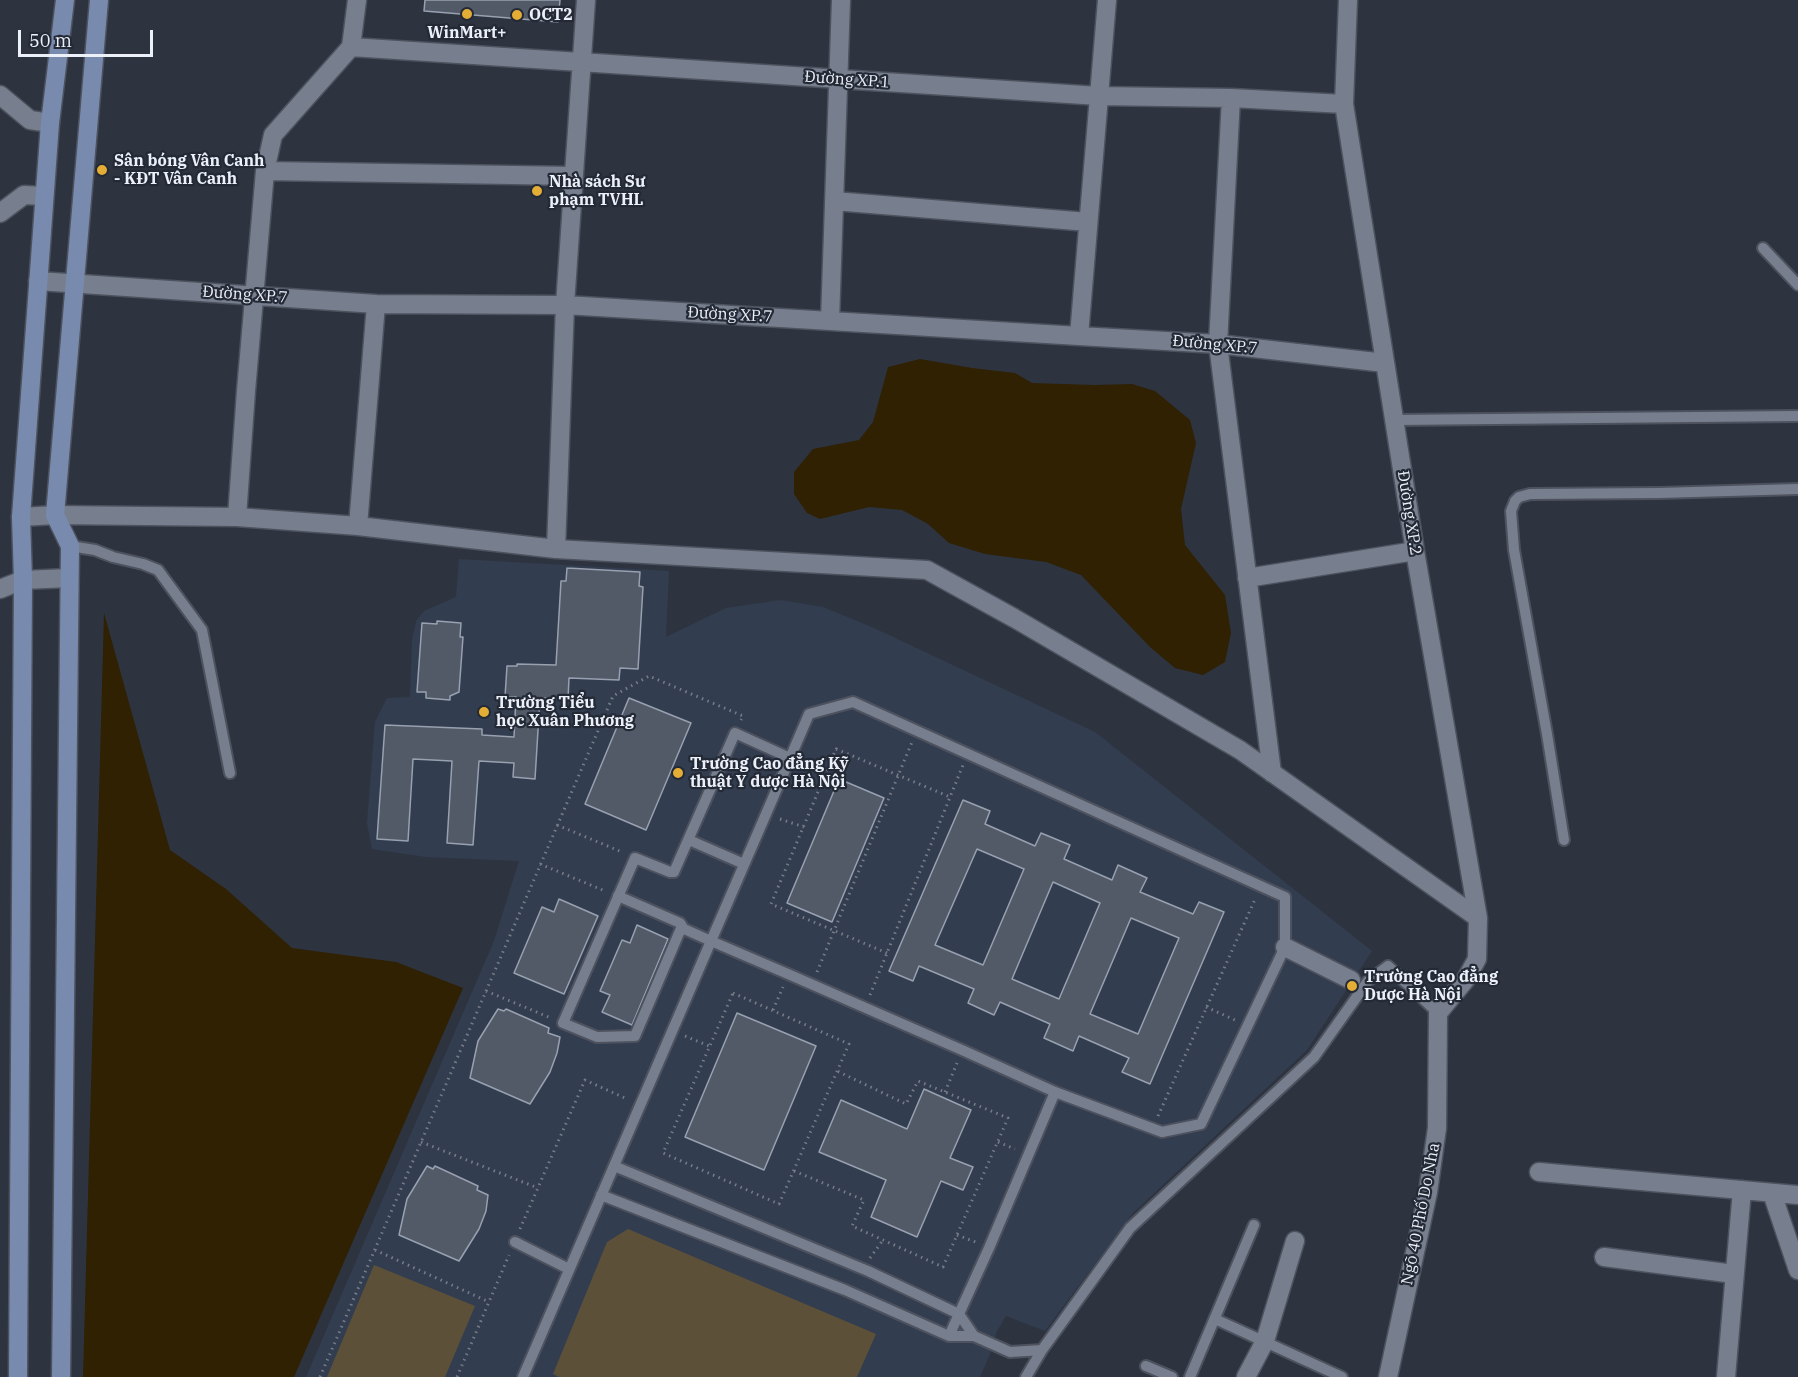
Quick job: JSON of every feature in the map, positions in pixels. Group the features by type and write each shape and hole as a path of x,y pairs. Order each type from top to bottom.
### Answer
{"street":[{"path":"18,1377 23,580 21,517 50,123 65,0"},
{"path":"61,1377 70,546 56,515 99,0"},
{"path":"237,517 265,171 273,135 351,47 357,0"},
{"path":"556,549 565,305 586,0"},
{"path":"830,321 841,0"},
{"path":"1079,336 1107,0"},
{"name":"Đường XP.2","path":"1348,0 1344,104 1415,552 1478,918 1477,959 1466,979 1438,1013"},
{"name":"Đường XP.1","path":"351,47 1099,96 1231,98 1344,104"},
{"path":"0,95 30,120 50,123"},
{"path":"1231,98 1218,344 1272,773"},
{"path":"265,171 574,176"},
{"path":"0,213 24,195 44,196"},
{"path":"834,201 1088,222"},
{"name":"Đường XP.7","path":"38,281 376,304 565,305 1218,344 1385,363"},
{"path":"358,526 376,304"},
{"path":"21,517 56,515 237,517 358,526 556,549 927,570 1240,750 1478,918"},
{"path":"1247,578 1415,552"},
{"path":"0,589 23,580 69,578"},
{"path":"1286,947 1358,984"},
{"name":"Ngõ 40 Phố Do Nha","path":"1388,1377 1433,1160 1437,1128 1438,1013"},
{"path":"1539,1172 1798,1195"},
{"path":"1725,1377 1742,1190"},
{"path":"1772,1193 1798,1270"},
{"path":"1246,1377 1265,1341 1295,1241"},
{"path":"1604,1257 1734,1274"}],"lane":[{"path":"1763,248 1798,285"},
{"path":"1394,420 1798,416"},
{"path":"1564,840 1514,550 1511,511 1515,501 1519,497 1530,494 1681,493 1798,489"},
{"path":"70,546 99,551 158,570 202,630 230,773"},
{"path":"523,1377 569,1269 614,1166 640,1105 711,941 744,864 766,814 809,714 853,702 1285,897 1286,947 1201,1124 1162,1132 1055,1092 962,1050 811,985 788,974 711,941 682,928 680,923 618,896"},
{"path":"682,928 635,1036 597,1037 563,1023 635,858 674,872 735,733 790,758"},
{"path":"689,840 744,864"},
{"path":"1026,1377 1042,1350 1130,1228 1314,1057 1358,984 1368,981 1388,966 1438,1013"},
{"path":"949,1336 1055,1092"},
{"path":"614,1166 861,1269 958,1314 974,1336"},
{"path":"601,1196 845,1290 949,1336 974,1336 1010,1352 1042,1350"},
{"path":"1190,1377 1254,1225"},
{"path":"515,1242 569,1269"},
{"path":"1215,1319 1342,1377"},
{"path":"1146,1366 1172,1377"}],"path":[{"path":"320,1377 613,696 649,676 743,716 735,733"},
{"path":"811,985 916,731"},
{"path":"887,952 771,904 836,749 950,797"},
{"path":"864,1008 968,754"},
{"path":"766,814 804,827"},
{"path":"557,825 635,858"},
{"path":"540,864 618,896"},
{"path":"1152,1128 1260,886"},
{"path":"773,1010 788,974"},
{"path":"486,991 563,1023"},
{"path":"734,993 849,1044 779,1204 663,1153 710,1046 734,993"},
{"path":"1206,1007 1247,1026"},
{"path":"672,1031 710,1046"},
{"path":"945,1092 962,1050"},
{"path":"794,1171 864,1200 852,1227 943,1267 1008,1118 918,1081 906,1104 837,1071"},
{"path":"457,1377 585,1080 640,1105"},
{"path":"421,1142 538,1188"},
{"path":"998,1142 1029,1154"},
{"path":"957,1235 989,1248"},
{"path":"375,1250 489,1302"}],"shaded area":[{"path":"920,359 1015,373 1032,383 1132,384 1155,391 1190,420 1196,443 1181,509 1185,545 1225,595 1231,633 1225,662 1203,675 1175,668 1150,647 1081,575 1046,562 985,554 949,543 928,524 902,510 869,507 820,519 807,513 794,494 794,472 813,449 859,440 873,422 888,367"},
{"path":"459,559 669,571 666,637 726,608 781,600 823,607 874,628 1095,732 1372,951 1307,1050 1133,1213 1045,1331 1006,1316 997,1331 980,1377 306,1377 494,941 519,861 426,857 372,849 367,823 375,722 387,698 410,697 412,640 416,621 424,611 456,597"},
{"path":"104,613 170,850 226,889 292,948 396,962 463,988 294,1377 83,1377"},
{"path":"628,1229 876,1334 857,1377 559,1377 553,1374 607,1242"},
{"path":"374,1265 475,1306 445,1377 327,1377"}],"building":[{"name":"OCT2","path":"425,0 560,0 558,22 424,11"},
{"path":"567,568 640,572 639,586 643,587 638,669 620,668 619,680 569,678 568,699 540,698 535,779 513,777 514,763 479,761 473,845 447,843 452,761 413,759 408,841 377,839 385,725 482,729 482,735 514,737 516,697 505,697 507,666 556,665 561,581 566,581"},
{"path":"437,621 461,623 460,637 463,637 459,692 450,696 450,700 426,698 426,692 417,692 422,623 437,624"},
{"path":"629,698 691,723 646,830 585,804"},
{"path":"839,779 884,798 832,922 787,903"},
{"path":"963,800 990,811 985,824 1035,846 1041,833 1070,845 1064,859 1112,880 1118,865 1147,878 1140,892 1193,914 1199,902 1224,912 1150,1084 1122,1072 1129,1058 1079,1036 1073,1051 1044,1038 1050,1024 1000,1002 994,1015 968,1003 974,989 919,966 913,981 889,971","holes":["977,849 1024,869 983,965 935,945","1053,882 1100,903 1059,999 1012,979","1131,918 1179,938 1138,1034 1090,1014"]},
{"path":"559,899 598,916 564,994 514,973 542,907 554,912"},
{"path":"637,925 668,939 632,1025 602,1012 610,995 600,991 622,940 630,943"},
{"path":"498,1009 504,1011 506,1009 549,1028 548,1033 560,1037 550,1072 530,1104 470,1078 478,1041"},
{"path":"737,1013 816,1046 764,1170 685,1137"},
{"path":"924,1089 971,1110 950,1158 973,1167 963,1190 941,1181 917,1237 871,1217 886,1180 819,1152 841,1100 907,1129"},
{"path":"427,1166 433,1169 435,1166 478,1186 477,1190 488,1195 486,1211 479,1229 459,1261 399,1235 407,1199"}],"place":[{"name":"WinMart+","path":"467,14"},
{"name":"OCT2","path":"517,15"},
{"name":"Sân bóng Vân Canh - KĐT Vân Canh","path":"102,170"},
{"name":"Nhà sách Sư phạm TVHL","path":"537,191"},
{"name":"Trường Tiểu học Xuân Phương","path":"484,712"},
{"name":"Trường Cao đẳng Kỹ thuật Y dược Hà Nội","path":"678,773"},
{"name":"Trường Cao đẳng Dược Hà Nội","path":"1352,986"}]}
